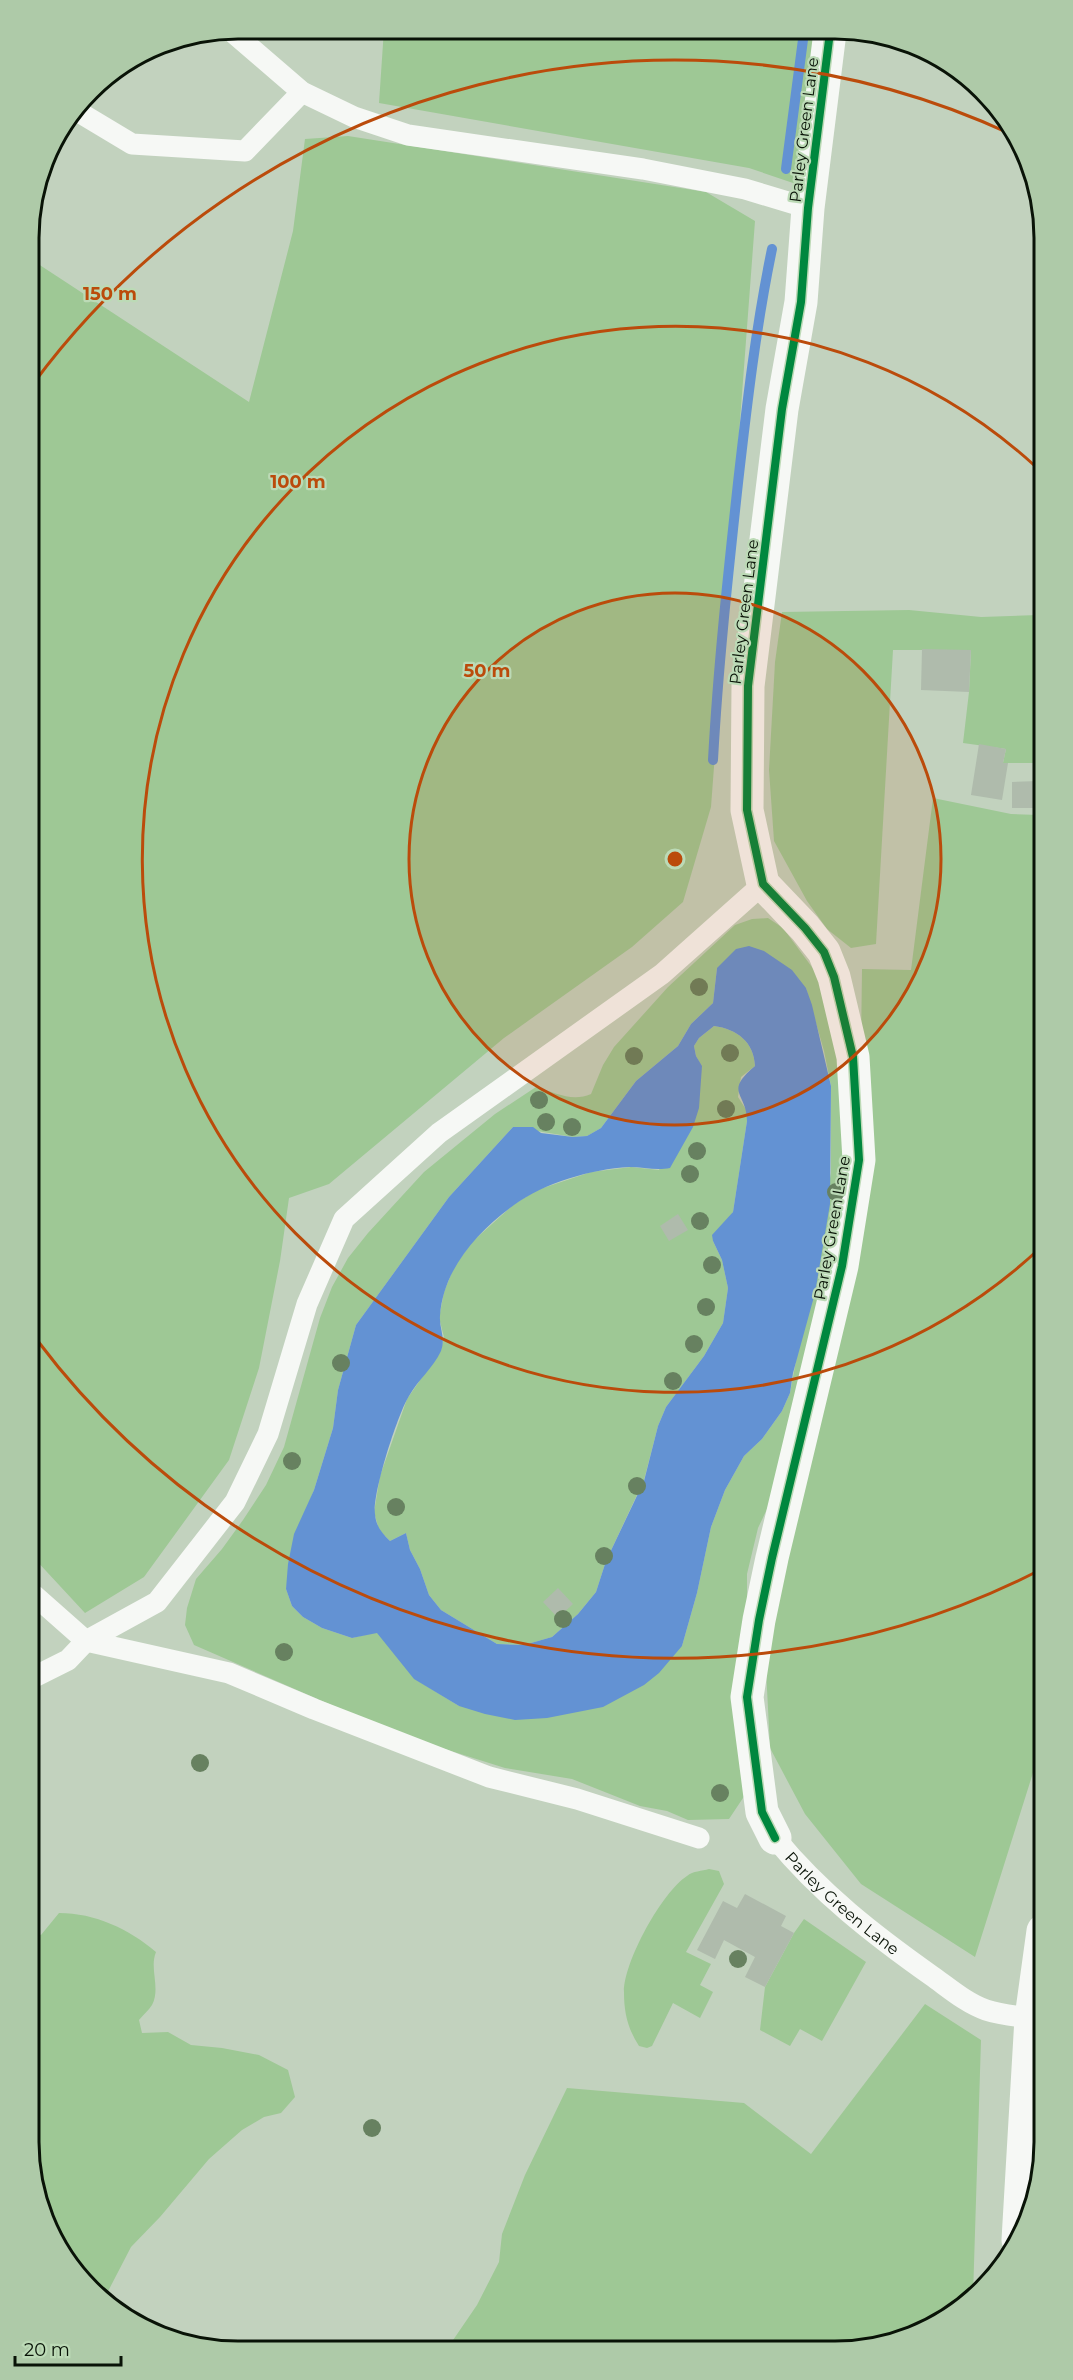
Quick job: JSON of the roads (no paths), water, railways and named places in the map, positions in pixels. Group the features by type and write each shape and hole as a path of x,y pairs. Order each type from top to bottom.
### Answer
{"street":[{"name":"Parley Green Lane","path":"775,1838 762,1812 747,1697 770,1568 842,1266 859,1160 853,1057 834,977 824,952 805,928 763,884 747,810 748,686 782,409 801,302 808,208 829,39"},
{"path":"1019,2217 1034,1996"}],"lane":[{"path":"240,39 302,92 354,117 408,135 643,169 745,189 808,208"},
{"path":"82,114 132,144 244,151 302,92"},
{"path":"39,1674 68,1660 86,1641 157,1602 235,1502 268,1434 308,1304 344,1219 439,1133 662,974 763,884"},
{"path":"39,1599 86,1641 229,1673 314,1709 489,1777 577,1799 699,1838"},
{"name":"Parley Green Lane","path":"775,1838 802,1871 853,1918 916,1965 965,1999 985,2009 1031,2018"}],"water":[{"path":"749,946 764,951 792,970 806,988 831,1086 830,1204 815,1293 793,1373 790,1393 782,1411 762,1439 744,1456 725,1490 711,1527 697,1593 682,1646 659,1673 644,1685 603,1707 547,1718 515,1720 459,1706 414,1679 377,1633 352,1638 322,1628 303,1617 292,1606 286,1589 294,1534 314,1490 333,1428 338,1390 356,1325 449,1197 513,1127 533,1127 541,1133 573,1137 587,1136 601,1128 636,1081 678,1046 691,1024 713,1003 717,968 736,949","holes":["714,1026 743,1038 751,1050 755,1066 745,1075 738,1088 747,1121 733,1212 712,1235 722,1260 728,1288 723,1323 704,1356 666,1407 658,1426 644,1481 606,1561 596,1592 578,1614 552,1637 524,1645 497,1644 441,1610 429,1595 420,1569 410,1550 406,1533 390,1541 376,1522 375,1504 378,1490 387,1454 404,1405 441,1351 443,1342 440,1316 448,1282 455,1267 476,1239 501,1215 539,1190 569,1178 615,1168 670,1168 693,1127 699,1108 702,1066 696,1056 694,1046 699,1038"]}],"waterway":[{"path":"786,169 803,39"},
{"path":"713,760 741,453 772,249"}]}
